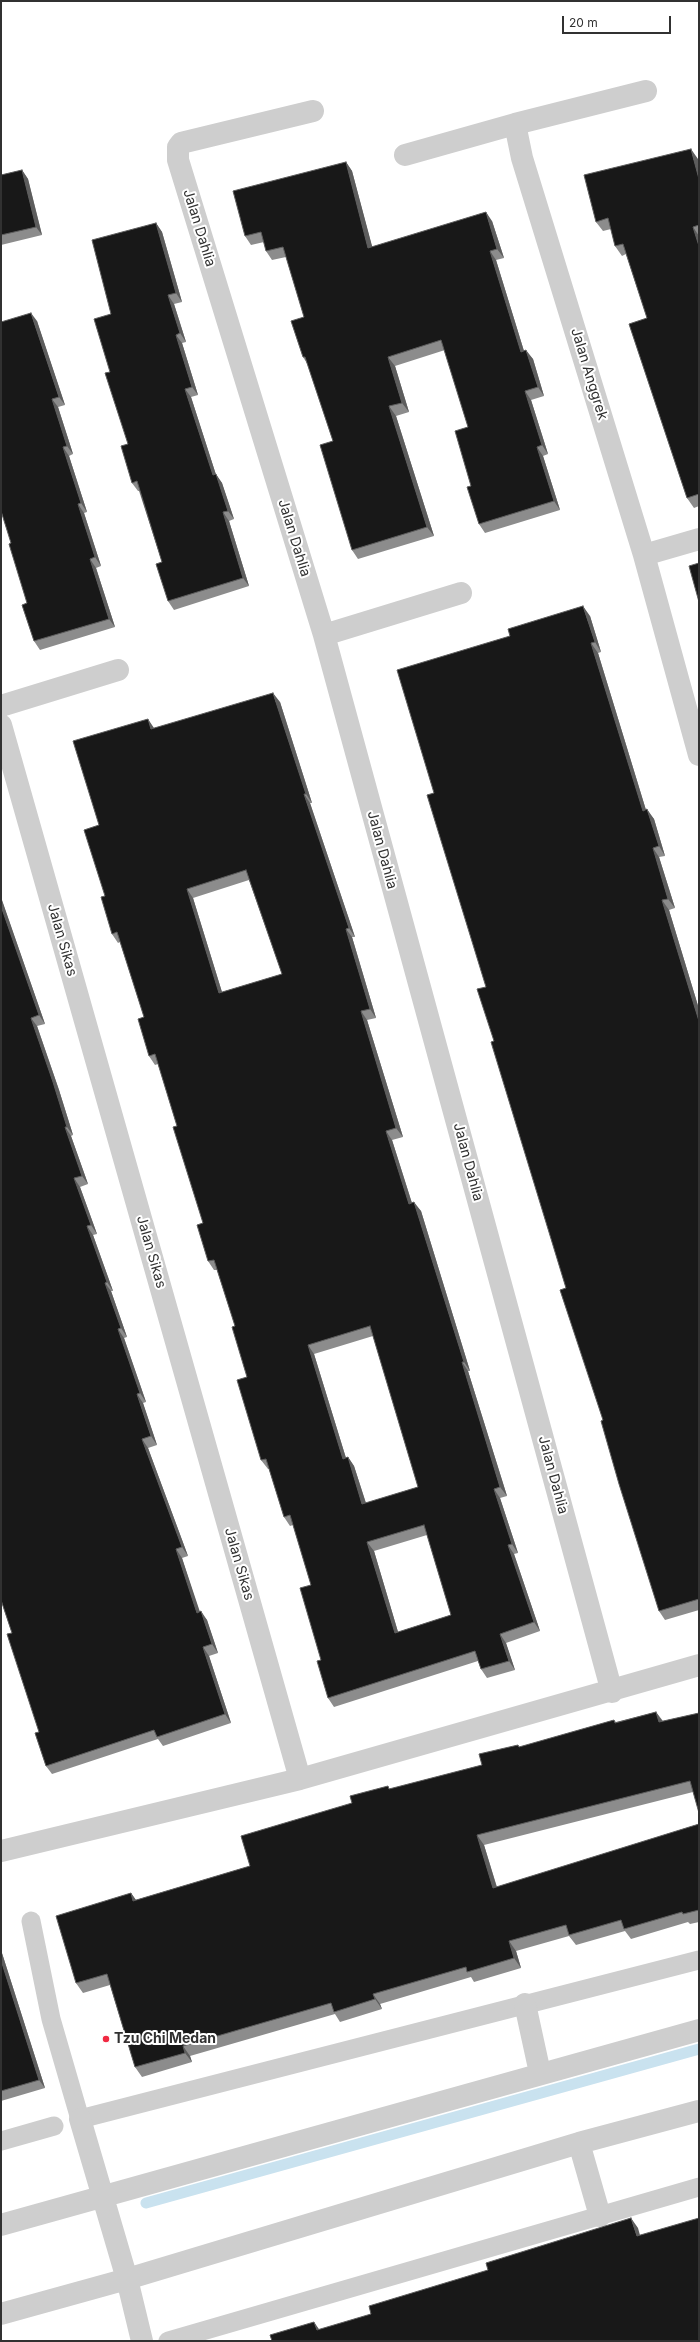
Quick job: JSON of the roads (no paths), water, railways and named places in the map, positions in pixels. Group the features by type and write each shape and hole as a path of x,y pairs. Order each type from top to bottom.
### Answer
{"street":[{"path":"405,155 515,124 646,92"},
{"name":"Jalan Dahlia","path":"313,111 181,143 178,147 178,153 324,635 612,1692"},
{"name":"Jalan Anggrek","path":"515,124 525,166 644,555 699,755"},
{"path":"644,555 699,539"},
{"path":"324,635 461,593"},
{"path":"1,706 118,670"},
{"name":"Jalan Sikas","path":"1,725 300,1778"},
{"path":"3,1845 300,1778 612,1692 699,1665"},
{"path":"526,2004 540,2073"},
{"path":"1,2226 540,2073 699,2030"},
{"path":"1,2314 127,2279 579,2143 699,2111"},
{"path":"80,2119 127,2279 142,2341"},
{"path":"579,2143 600,2216"}],"lane":[{"path":"31,1922 51,2018 80,2119 699,1960"},
{"path":"1,2141 54,2126"},
{"path":"168,2341 699,2187"}],"waterway":[{"path":"146,2203 699,2049"}],"place":[{"name":"Tzu Chi Medan","path":"106,2039"}]}
